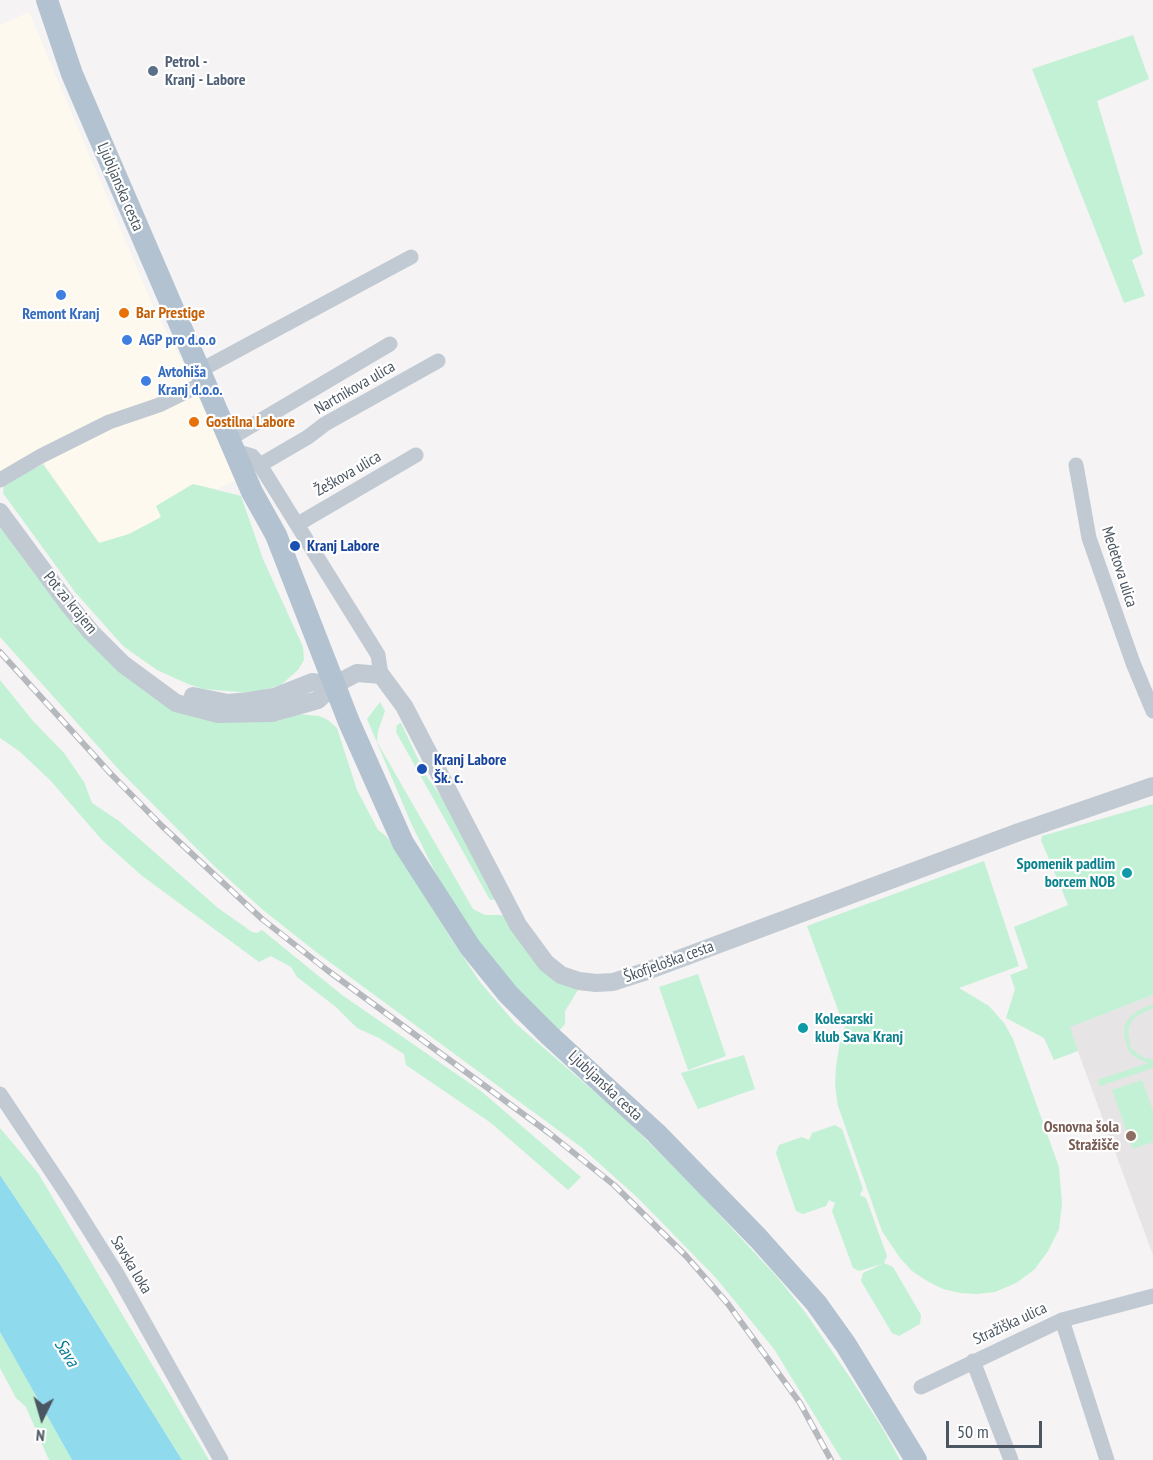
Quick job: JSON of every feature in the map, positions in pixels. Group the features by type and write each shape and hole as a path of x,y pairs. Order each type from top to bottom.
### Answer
{"main road":[{"path":"35,0 53,50 72,74"},
{"name":"Ljubljanska cesta","path":"47,0 72,74 252,492 265,542 316,660 334,685 403,843 470,947 508,994 549,1035 656,1132 816,1303 846,1345 916,1460"},
{"path":"58,0 62,39"}],"street":[{"path":"0,480 40,456 109,423 159,405 202,377 411,257"},
{"path":"334,685 357,673 381,675 378,655 260,465 252,456 232,445 390,344"},
{"name":"Nartnikova ulica","path":"260,465 308,437 325,424 438,361"},
{"name":"Žeškova ulica","path":"298,524 416,456"},
{"name":"Medetova ulica","path":"1076,465 1089,538 1133,663 1153,711"},
{"name":"Pot za krajem","path":"0,512 91,632 123,664 151,684 173,688 198,698 228,703 274,697 312,682 334,685"},
{"name":"Škofjeloška cesta","path":"381,675 404,706 508,906 533,947 546,963 561,975 596,983 613,982 644,972 1019,832 1153,786"},
{"name":"Savska loka","path":"0,1094 117,1274 222,1460"},
{"name":"Stražiška ulica","path":"921,1387 1062,1320 1153,1296"},
{"name":"Stražiška ulica","path":"1062,1320 1107,1460"},
{"name":"Stražiška ulica","path":"973,1361 1011,1460"}],"shaded area":[{"path":"29,12 155,311 189,374 239,479 217,489 193,484 156,506 161,517 129,534 99,543 44,464 4,484 0,483 0,25"},
{"name":"Osnovna šola Stražišče","path":"1153,995 1153,1255 1069,1027"}],"green space":[{"path":"1133,35 1149,79 1097,101 1143,254 1132,260 1145,296 1124,303 1032,69"},
{"path":"43,464 99,543 129,534 161,517 156,506 193,484 241,496 263,559 303,647 304,660 298,670 281,685 252,693 203,689 157,670 123,646 75,592 3,493 4,484"},
{"path":"0,527 36,576 119,671 156,698 266,720 278,721 298,714 319,716 337,728 357,790 378,830 385,835 398,852 480,982 515,1023 620,1114 693,1186 777,1277 805,1312 849,1376 900,1460 842,1460 774,1349 716,1278 638,1198 581,1147 320,955 263,910 212,864 121,772 0,637"},
{"path":"0,680 33,721 64,753 84,782 92,803 119,821 218,908 252,932 257,933 262,930 342,995 481,1091 581,1177 568,1190 491,1123 406,1065 404,1054 379,1038 357,1028 336,1007 297,977 291,967 271,956 259,962 141,875 102,840 50,780 19,751 0,738"},
{"path":"380,702 385,711 377,742 473,909 485,915 502,915 506,918 553,979 578,990 565,1011 565,1024 559,1031 504,975 466,925 441,884 411,823 367,719"},
{"path":"401,723 423,774 452,812 497,899 490,900 396,732 397,725"},
{"path":"1153,804 1153,995 1070,1027 1078,1051 1054,1060 1044,1038 1006,1018 1015,989 1010,975 1028,968 1014,927 1068,905 1041,840 1042,836"},
{"path":"984,861 1019,966 959,988 989,1006 1004,1023 1013,1039 1059,1167 1062,1204 1059,1229 1048,1251 1034,1270 1016,1283 995,1292 977,1294 943,1289 927,1281 912,1271 900,1258 882,1231 838,1106 835,1085 836,1067 841,1035 850,1017 841,1018 807,926"},
{"path":"698,974 726,1056 688,1070 659,987"},
{"path":"1153,1004 1153,1008 1135,1017 1128,1032 1131,1048 1143,1058 1153,1059 1153,1068 1100,1086 1097,1080 1148,1063 1133,1056 1128,1049 1124,1034 1125,1025 1130,1017"},
{"path":"744,1055 755,1089 698,1109 681,1073"},
{"path":"1142,1080 1153,1111 1153,1142 1133,1149 1112,1090"},
{"path":"835,1125 842,1129 863,1189 860,1195 866,1198 887,1256 884,1263 893,1267 921,1315 920,1324 899,1336 892,1333 861,1281 863,1273 882,1264 859,1271 853,1268 832,1211 835,1203 829,1200 826,1206 803,1214 796,1211 776,1153 779,1145 802,1137 809,1140 812,1133"},
{"path":"0,1128 38,1173 209,1460 182,1460 61,1266 0,1175"},
{"path":"0,1332 72,1460 50,1460 48,1458 26,1407 16,1398 0,1368"}],"water":[{"name":"Sava","path":"0,1175 61,1266 182,1460 72,1460 0,1332"}],"railway":[{"path":"0,652 111,774 162,826 262,919 327,970 549,1133 614,1185 686,1256 728,1304 800,1403 831,1460"}],"place":[{"name":"Petrol - Kranj - Labore","path":"153,71"},
{"name":"Remont Kranj","path":"61,295"},
{"name":"Bar Prestige","path":"124,313"},
{"name":"AGP pro d.o.o","path":"127,340"},
{"name":"Avtohiša Kranj d.o.o.","path":"146,381"},
{"name":"Gostilna Labore","path":"194,422"},
{"name":"Kranj Labore","path":"295,546"},
{"name":"Kranj Labore Šk. c.","path":"422,769"},
{"name":"Spomenik padlim borcem NOB","path":"1127,873"},
{"name":"Kolesarski klub Sava Kranj","path":"803,1028"},
{"name":"Osnovna šola Stražišče","path":"1131,1136"}]}
